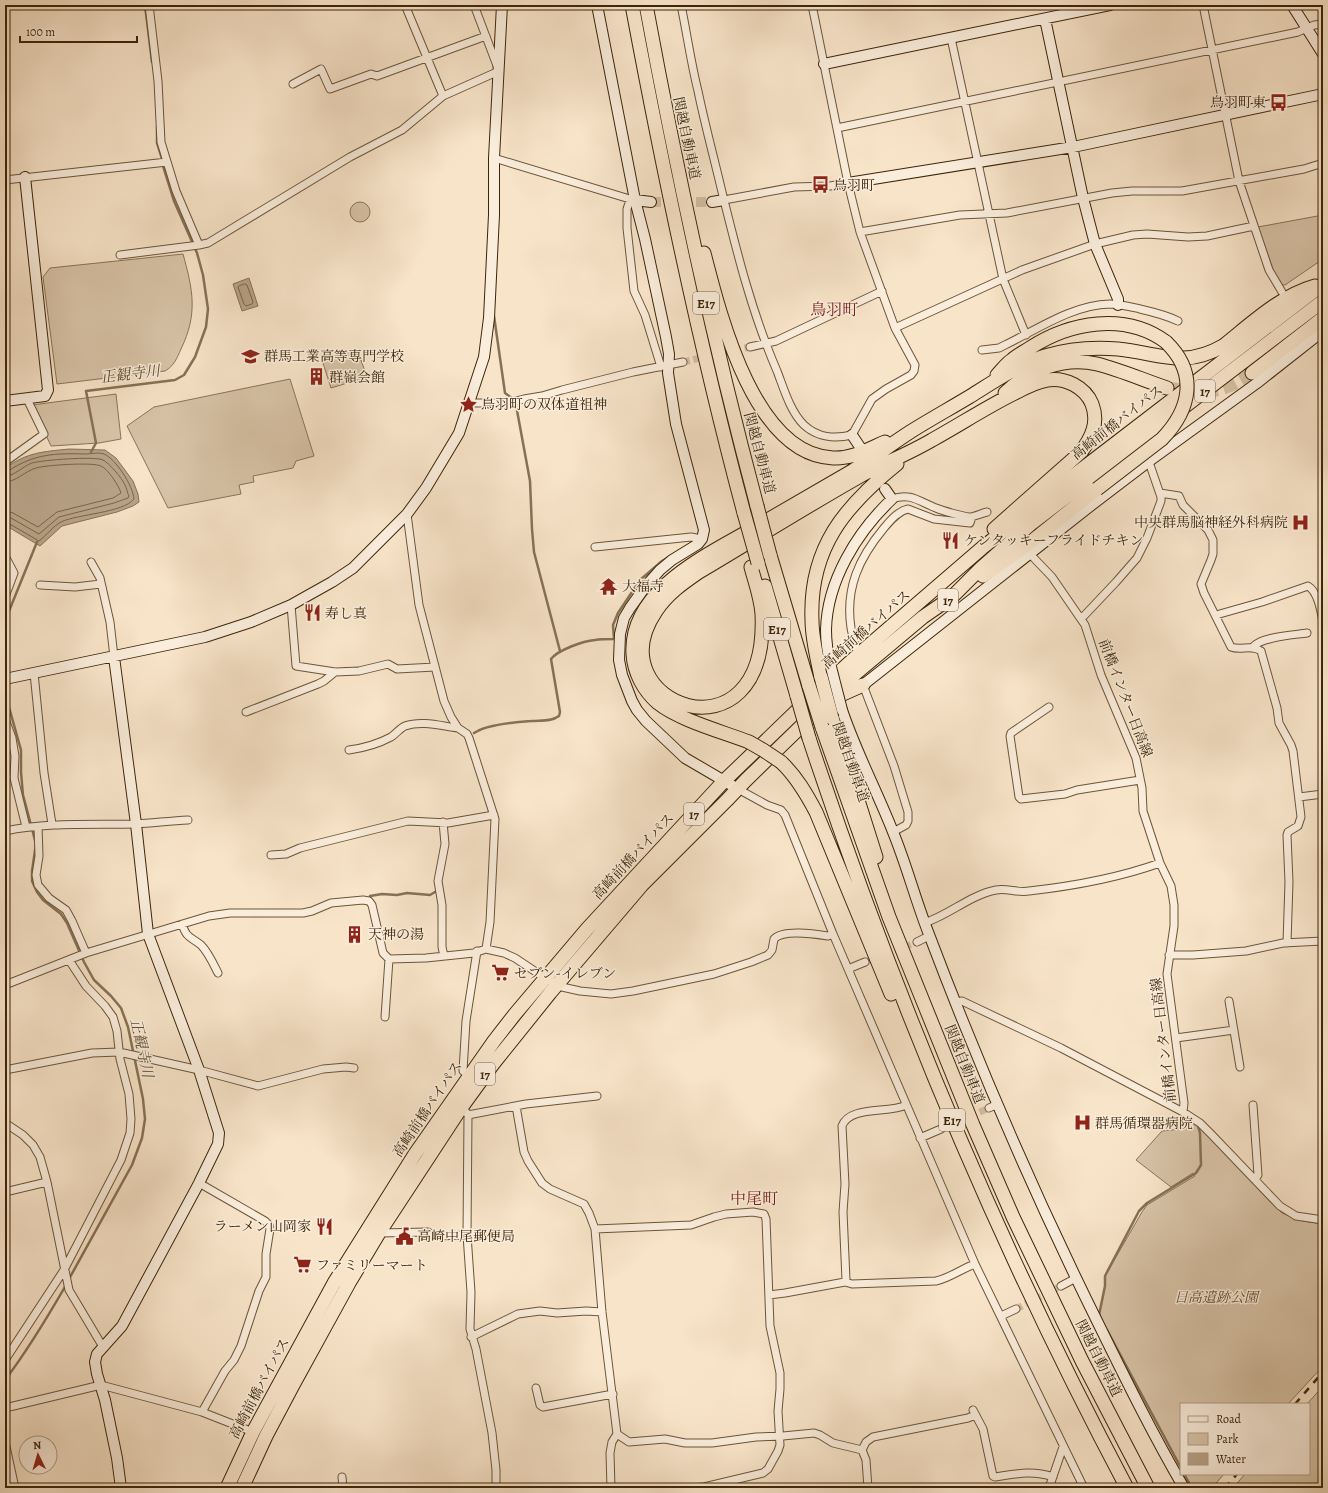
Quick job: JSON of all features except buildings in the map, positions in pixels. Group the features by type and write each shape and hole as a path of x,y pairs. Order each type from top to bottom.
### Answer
{"highway":[{"name":"関越自動車道","path":"632,5 681,251 741,516 809,738 856,876 938,1088 997,1224 1066,1368 1127,1488"},
{"name":"関越自動車道","path":"646,5 663,98 714,335 770,555 822,728 888,917 973,1125 1013,1217 1082,1361 1148,1488"},
{"path":"663,98 715,296 727,333 744,375 774,426 788,440 812,455 834,458 854,455 910,432"},
{"path":"938,1088 904,1024 816,812 807,794 797,779 780,762 764,750 749,742 670,711 657,702 649,694 640,680 633,657 637,624 642,614 660,590 688,568 865,463 910,432 986,386 1034,361 1047,356 1078,350 1118,350 1174,359 1186,359 1202,355 1223,346 1285,298 1301,290 1323,284"},
{"name":"高崎前橋バイパス","path":"227,1488 253,1432 334,1282 415,1154 469,1075 515,1014 587,929 724,781 860,654 982,548 1082,469 1323,284"},
{"name":"高崎前橋バイパス","path":"242,1488 292,1385 379,1233 465,1111 493,1064 557,985 642,885 808,718 854,674 923,617 952,597 981,568 1032,524 1323,301"},
{"path":"1252,373 1323,318"},
{"path":"952,597 1027,545 1162,438 1171,429 1182,413 1187,390 1186,377 1179,358 1166,342 1152,333 1135,327 1109,323 1082,326 1056,334 1012,359 986,386"},
{"path":"995,402 1017,382 1029,374 1047,367 1070,363 1096,364 1166,388"},
{"path":"755,565 762,613 762,639 757,664 747,685 729,700 712,706 688,706 672,700 660,691 649,676 644,662 643,644 647,628 656,611 665,599 680,585 698,572 861,476 913,451 995,402 1040,382 1048,380 1063,381 1083,390 1091,403 1095,422 1090,439 1081,452 994,529 982,548"},
{"path":"888,917 874,849 837,714 821,677 814,646 812,590 821,556 839,522 855,502 880,478 913,451"},
{"path":"808,718 814,717 843,694 863,685"}],"street":[{"path":"150,5 158,81 161,142 176,191 199,245"},
{"path":"405,5 443,96"},
{"path":"474,5 499,71"},
{"path":"5,679 205,637 251,622 291,605 353,568 407,514 444,460 459,433 484,356 489,318 494,215 494,158 502,5"},
{"path":"597,5 632,200 661,310 669,354 664,365"},
{"path":"681,5 697,90 724,200 743,275 766,345 795,412 804,425 811,431 824,437 838,438 852,435 872,399 911,375 914,371 915,365 895,328 860,232 848,184 812,5"},
{"path":"824,64 1110,5"},
{"path":"1202,5 1239,181 1269,270 1282,292"},
{"path":"1292,5 1323,54"},
{"path":"1045,19 1083,198 1095,244 1118,299 1118,305"},
{"path":"837,128 1298,32 1306,28 1323,24"},
{"path":"293,84 321,69 330,89 371,74 377,76 486,36"},
{"path":"951,38 1003,279 1026,335"},
{"path":"120,255 208,243 350,157 402,130 443,96 499,71"},
{"path":"712,202 794,187 848,184 1073,147 1323,94"},
{"path":"494,158 632,200 651,202"},
{"path":"5,180 167,162"},
{"path":"860,232 960,215 1007,214 1083,198 1123,192 1182,191 1304,169 1323,163"},
{"path":"5,401 45,396 48,390 25,177"},
{"path":"632,200 627,209 627,228 634,291 668,373 676,424 704,530 702,539 691,549 672,560 660,570 636,598 627,613 622,624 619,642 619,660 622,675 637,710 646,721 685,758 767,805 784,812 833,934 975,1264 1084,1488"},
{"path":"895,328 1037,264 1068,255 1095,244 1133,235 1147,234 1188,237 1207,236 1254,226"},
{"path":"750,347 766,345 776,341 882,291"},
{"path":"982,350 999,348 1078,310 1108,304 1160,314 1178,322"},
{"path":"894,832 906,825 908,821 908,812 894,766 863,685 1148,462 1257,383 1323,331"},
{"path":"469,403 508,402 542,396 576,386 664,365 683,362"},
{"path":"5,462 44,434 27,399"},
{"path":"852,435 860,447"},
{"path":"1081,619 1116,582 1142,550 1161,501 1160,493 1148,462"},
{"path":"885,489 892,499"},
{"path":"1160,493 1179,496 1183,505 1210,534 1213,540 1213,554 1201,584 1204,593 1232,648 1253,647 1259,650 1262,655 1277,708 1279,723 1291,745 1299,797 1300,821 1298,826 1288,832 1287,835 1289,882 1287,943"},
{"path":"987,512 970,517 935,508 918,498 897,497 892,499 869,524 855,544 839,575 829,608 826,630 827,644 837,714 848,728 894,832 929,936 993,1106 1161,1449 1184,1488"},
{"path":"860,654 854,641 851,627 850,599 854,578 865,553 889,523 900,512 911,509 934,520 966,524 970,523 970,517"},
{"path":"407,514 419,605 444,701 451,718 458,728 467,734 469,738 496,823 490,922 486,949"},
{"path":"595,547 691,537 702,539"},
{"path":"855,544 865,553"},
{"name":"前橋インター日高線","path":"1030,554 1052,577 1085,625 1119,719 1134,751 1140,780 1143,811 1160,863 1171,886 1174,905 1174,926 1167,974 1184,1103 1183,1112 1206,1129 1278,1205 1296,1216 1323,1220"},
{"path":"5,556 14,573 5,597"},
{"path":"91,562 100,578 110,622 136,824 148,934 199,1070 219,1133 218,1144 211,1155 199,1183 122,1326 97,1354 95,1362 118,1458 121,1488"},
{"path":"40,585 75,586 101,584"},
{"path":"1216,615 1262,602 1308,586 1312,588 1321,601 1323,622"},
{"path":"291,605 296,666 335,672 359,671 388,664 398,669 435,667"},
{"path":"1253,647 1256,643 1267,640 1307,633"},
{"path":"246,712 318,684 335,672"},
{"path":"34,673 44,773 52,824"},
{"path":"1049,707 1011,732 1010,736 1019,797 1021,799 1024,800 1065,794 1077,790 1140,780"},
{"path":"5,719 12,738 15,756 14,778 26,827"},
{"path":"349,750 363,748 392,737 404,726 424,723 458,728"},
{"path":"1299,797 1323,794"},
{"path":"271,855 286,854 300,848 408,821 448,823 494,815"},
{"path":"5,831 52,824 136,824 188,820"},
{"path":"443,822 445,844 438,881 442,905 442,947 444,956"},
{"path":"38,827 39,856 36,875 38,885 49,898 66,910 86,953"},
{"path":"924,922 961,904 994,891 1030,891 1095,881 1131,873 1160,863"},
{"path":"5,985 86,953 224,913 303,913 331,903 364,900 369,901 372,906 383,953 389,959 426,958 474,953 486,949 509,956 564,988 606,994 633,991 714,974 765,957 772,950 774,939 781,934 828,936 833,934"},
{"path":"182,924 185,933 200,945 207,953 218,972"},
{"path":"917,942 929,936"},
{"path":"1169,955 1246,951 1287,943 1323,941"},
{"path":"469,1075 463,1070 466,1028 477,951"},
{"path":"385,1017 389,959"},
{"path":"5,1360 64,1270 121,1160 130,1133 130,1094 120,1059 117,1031 113,1017 86,986 69,960"},
{"path":"848,969 865,962"},
{"path":"955,1002 962,1001 1061,1048 1183,1112"},
{"path":"1229,1001 1240,1067"},
{"path":"1176,1038 1234,1030"},
{"path":"5,1070 92,1053 119,1052 199,1070 258,1086 323,1069 346,1067 354,1068"},
{"path":"496,1488 496,1470 492,1432 476,1349 470,1329 471,1292 465,1111 597,1096"},
{"path":"845,1282 846,1254 843,1212 845,1184 842,1126 848,1118 857,1114 891,1109 906,1105"},
{"path":"1253,1105 1258,1175 1255,1180"},
{"path":"516,1106 524,1152 531,1166 542,1183 550,1189 584,1204 595,1230 602,1312 617,1434 612,1442 610,1453 611,1488"},
{"path":"5,1123 23,1135 33,1145 40,1157 47,1182 69,1290 103,1347"},
{"path":"920,1138 941,1129"},
{"path":"5,1192 47,1182"},
{"path":"199,1183 265,1221 269,1225 270,1229 266,1254 266,1276 259,1291 241,1346 202,1412"},
{"path":"595,1230 692,1225 726,1214 754,1212 764,1214 766,1218 770,1326 780,1373 778,1411 780,1445 768,1469 762,1473 704,1487 691,1488"},
{"path":"379,1233 428,1232 434,1236 468,1235"},
{"path":"769,1295 845,1282 852,1284 936,1280 946,1278 975,1264"},
{"path":"1061,1286 1076,1278"},
{"path":"1001,1316 1016,1309"},
{"path":"472,1337 518,1314 540,1311 557,1313 586,1311 602,1312"},
{"path":"5,1408 101,1385 202,1412 253,1432"},
{"path":"536,1388 540,1405 543,1407 613,1394"},
{"path":"868,1488 866,1460 862,1450 866,1442 873,1437 968,1418 974,1412 983,1429 993,1476 995,1477 1030,1472 1042,1473 1053,1477"},
{"path":"617,1434 629,1442 665,1439 686,1443 712,1444 756,1437 817,1434 833,1443 862,1450"},
{"path":"5,1442 15,1488"},
{"path":"1049,1488 1063,1447"},
{"path":"342,1477 343,1488"}],"green space":[{"path":"360,202 367,205 370,212 367,219 360,222 353,219 350,212 353,205"},
{"path":"1323,215 1323,259 1285,285 1281,285 1275,275 1258,227"},
{"path":"183,254 191,291 192,313 186,336 177,359 171,367 165,371 57,384 43,277 50,268"},
{"path":"357,349 367,377 331,388 322,360"},
{"path":"290,379 314,456 296,461 293,468 253,476 254,482 239,485 241,494 168,508 127,426 154,407"},
{"path":"116,394 121,439 99,443 51,446 32,405"},
{"name":"日高遺跡公園","path":"1190,1122 1202,1129 1282,1213 1303,1221 1323,1224 1323,1366 1289,1403 1180,1403 1180,1466 1099,1315 1105,1286 1105,1276 1142,1212 1147,1205 1195,1176 1193,1173 1171,1187 1136,1160 1162,1131 1190,1128"},
{"path":"1323,1386 1323,1488 1233,1488 1244,1475 1310,1475 1310,1403 1308,1403"},
{"path":"1185,1475 1223,1475 1212,1488 1192,1488"}],"water":[{"path":"249,278 258,306 242,311 233,284"},
{"path":"69,449 105,450 116,458 133,481 138,494 139,502 117,512 62,526 40,546 5,525 5,468 28,456"}],"waterway":[{"name":"正観寺川","path":"145,5 152,62"},
{"name":"正観寺川","path":"157,127 157,143 162,159"},
{"name":"正観寺川","path":"91,452 96,443 86,391 175,380 184,375 195,357 206,327 208,309 203,275 197,253 174,201 163,166"},
{"path":"494,316 505,393 513,399 516,405 530,481 534,552 560,651"},
{"name":"正観寺川","path":"5,621 37,542"},
{"path":"474,733 486,727 517,722 549,720 559,716 560,712 551,659 559,652 578,644 597,640 614,639 613,625 618,613 640,580 670,556"},
{"name":"正観寺川","path":"5,693 21,750 23,795 36,844 32,881 43,900 61,914 67,923 84,962 94,980 121,1008 128,1027 143,1099 145,1119 142,1138 132,1165 69,1279"},
{"path":"370,896 407,893 430,895 435,892"},
{"path":"1099,1315 1105,1286 1105,1276 1139,1211 1147,1203 1196,1173 1201,1165 1200,1133 1198,1126"},
{"name":"正観寺川","path":"5,1380 37,1334 66,1285"},
{"path":"1107,1330 1180,1466"},
{"path":"1185,1475 1192,1488"}],"tunnel":[{"path":"651,202 712,202"},
{"path":"683,362 750,347"},
{"path":"1167,388 1191,391 1211,391 1231,385 1252,373"},
{"path":"865,962 917,942"},
{"path":"941,1129 989,1108"},
{"path":"1016,1309 1061,1286"}],"railway":[{"path":"1296,1403 1323,1372"},
{"path":"1225,1488 1236,1475"}],"place":[{"name":"鳥羽町東","path":"1279,102"},
{"name":"鳥羽町","path":"820,185"},
{"name":"群馬工業高等専門学校","path":"251,356"},
{"name":"群嶺会館","path":"316,377"},
{"name":"鳥羽町の双体道祖神","path":"468,404"},
{"name":"中央群馬脳神経外科病院","path":"1301,522"},
{"name":"ケンタッキーフライドチキン","path":"951,540"},
{"name":"大福寺","path":"609,586"},
{"name":"寿し真","path":"312,613"},
{"name":"天神の湯","path":"355,934"},
{"name":"セブン-イレブン","path":"501,973"},
{"name":"群馬循環器病院","path":"1082,1123"},
{"name":"ラーメン山岡家","path":"324,1226"},
{"name":"高崎中尾郵便局","path":"404,1236"},
{"name":"ファミリーマート","path":"303,1265"}],"district":[{"name":"鳥羽町","path":"834,309"},
{"name":"中尾町","path":"754,1198"}]}
